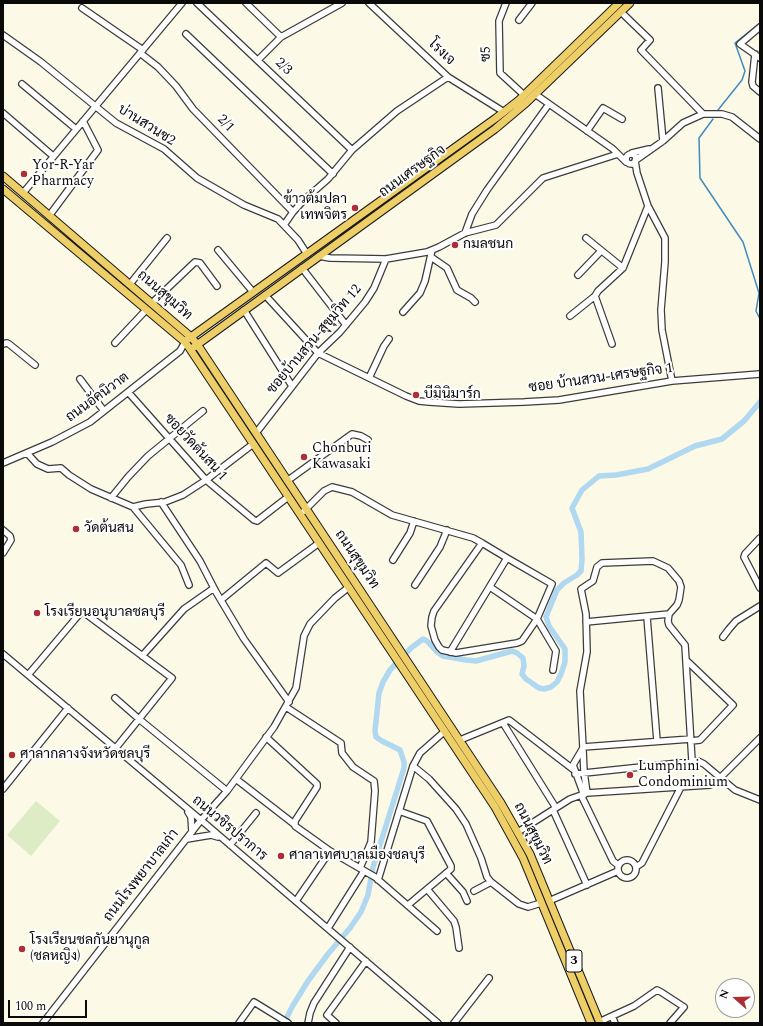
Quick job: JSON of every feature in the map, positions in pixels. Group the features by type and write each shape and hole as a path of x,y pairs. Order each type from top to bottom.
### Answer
{"main road":[{"name":"ถนนเศรษฐกิจ","path":"190,349 495,129 536,94 630,3"},
{"name":"ถนนเศรษฐกิจ","path":"185,342 504,112 524,95 616,4"},
{"path":"616,4 621,12"},
{"name":"ถนนสุขุมวิท","path":"3,176 198,344 287,481 412,667 445,731 495,807 511,835 600,1022"},
{"name":"ถนนสุขุมวิท","path":"3,189 185,342 190,349 396,659 460,740 502,803 530,854 545,904 591,1023"}],"street":[{"path":"23,193 182,3"},
{"name":"2/3","path":"197,3 352,150"},
{"path":"246,3 281,37"},
{"path":"258,60 281,37 342,3"},
{"name":"โรงเจ","path":"369,3 448,77 504,112"},
{"name":"ซ5","path":"506,3 499,21 500,74 524,95"},
{"path":"519,20 532,3"},
{"name":"2/1","path":"82,8 141,52 158,67 194,108 293,212"},
{"path":"621,12 650,40 641,50 703,114"},
{"path":"760,27 740,44 758,56 752,82 753,86 760,92"},
{"path":"186,34 333,174"},
{"name":"บ่านสวนซ2","path":"3,35 42,62 116,123 164,149 197,178 244,205 278,219 307,254"},
{"path":"284,225 293,212 333,174 352,150 397,111 448,77"},
{"path":"22,84 76,129"},
{"path":"658,88 663,141"},
{"path":"536,94 587,132 616,151 637,174"},
{"path":"464,233 472,214 487,190 549,104"},
{"path":"587,132 603,108 622,119"},
{"path":"3,113 53,156"},
{"path":"627,162 633,164 663,141 683,123 703,114 722,114 732,117 760,139"},
{"path":"49,216 98,150 83,120"},
{"path":"319,256 330,258 386,259 432,250 464,233 496,224 543,178 616,151 631,153 651,149"},
{"path":"631,153 636,156 637,174 648,206 665,238 665,262 661,310 662,330 672,381"},
{"path":"627,162 626,156 631,153"},
{"path":"570,316 595,296 598,291 623,268 648,206"},
{"path":"130,284 168,238"},
{"path":"586,238 623,268"},
{"path":"218,250 253,292"},
{"path":"404,312 420,293 426,281 432,250"},
{"path":"578,275 602,251"},
{"path":"431,257 447,268 457,290 476,302"},
{"name":"ซอยบ้านสวน-สุขุมวิท 12","path":"256,433 318,353 346,325 368,298 374,288 386,259"},
{"path":"152,303 195,262 200,263 217,286"},
{"path":"302,268 346,325"},
{"name":"ซอย บ้านสวน-เศรษฐกิจ 1","path":"265,296 318,353 419,401 459,404 559,400 672,381 760,374"},
{"path":"595,296 612,344"},
{"path":"115,343 146,310"},
{"path":"244,310 292,386"},
{"path":"369,378 389,338"},
{"name":"ถนนอัคนิวาต","path":"3,463 82,427 180,351 185,342"},
{"path":"3,344 9,344 35,365"},
{"name":"ถนนอัคนิวาต","path":"180,351 190,349"},
{"path":"80,378 104,411"},
{"name":"ซอยวัดต้นสน 1","path":"128,392 206,480 257,521 288,497"},
{"path":"111,498 148,456 203,411"},
{"path":"287,481 352,434 361,436 368,440"},
{"path":"133,508 161,502 183,495 206,480 253,444"},
{"path":"27,453 37,464 48,469 60,468 91,489 133,508 181,565 189,585"},
{"path":"300,515 324,491 332,487 336,487 352,492 392,515 473,538 482,543 508,558 552,584 537,618 525,638 520,642 462,653 450,652 442,650 434,640 431,626 432,617 434,611 482,543"},
{"path":"161,502 200,560 214,588 244,639 287,704 341,743 342,753 353,767 374,781 375,791 371,842 364,870 328,928"},
{"path":"393,560 410,533 414,521"},
{"path":"3,530 10,536 8,546 3,552"},
{"path":"415,586 440,546 447,530"},
{"path":"760,538 744,557 760,588"},
{"path":"221,600 266,563 278,573 319,543"},
{"path":"450,652 508,558"},
{"path":"584,794 580,691 587,656 586,622 582,589 593,581 597,567 599,564 604,562 653,561 663,564 679,581 681,587 678,604 669,614 668,621 669,625 685,645 692,761"},
{"name":"ถนนโรงพยาบาลเก่า","path":"43,1023 201,820 227,792 279,720 296,688 304,636 310,624 335,598 349,587"},
{"path":"490,587 537,618 556,651 553,670"},
{"path":"142,656 184,608 214,588"},
{"path":"723,637 728,628 736,621 760,606"},
{"path":"28,675 82,611 172,678 115,749"},
{"path":"586,622 669,614"},
{"path":"647,616 657,741"},
{"name":"ถนนวชิรปราการ","path":"4,657 68,708 201,820 438,1023"},
{"path":"583,748 657,741 700,740 733,705 686,660"},
{"path":"115,698 227,792"},
{"path":"3,789 68,708"},
{"path":"460,740 508,720 575,772 692,761 704,764 735,790 760,800"},
{"path":"503,723 554,809 587,885"},
{"path":"377,879 413,766 420,753 445,731"},
{"path":"266,738 317,784 296,818 294,824"},
{"path":"518,832 570,799 584,794 710,785 720,778 760,738"},
{"path":"583,748 573,763 575,772 613,861 621,876 630,878 634,875 636,868 642,863 681,787"},
{"path":"413,766 429,779 456,808 466,824 481,858 487,877 491,882 519,904 528,907 545,904 587,885 618,868 622,861 628,860 633,862 636,868"},
{"path":"236,779 295,826 330,851 377,879 437,931"},
{"path":"183,805 191,817 192,832"},
{"path":"399,811 424,819 429,823 450,864 451,869 408,905"},
{"path":"230,845 256,813"},
{"path":"187,839 211,835 221,837"},
{"path":"296,901 330,851"},
{"path":"446,873 463,892 467,901"},
{"path":"474,891 491,882"},
{"path":"426,889 454,921 459,948"},
{"path":"308,1023 314,1003 350,947"},
{"path":"336,1023 327,1015 366,961"},
{"path":"454,1023 489,978"},
{"path":"600,1022 634,1006 657,990 660,990 684,1007 670,1023"},
{"path":"239,1023 254,1002 288,1023"},
{"path":"612,1016 615,1023"}],"green space":[{"path":"36,801 60,821 31,856 7,835"}],"waterway":[{"path":"718,110 742,80 745,71 735,43 760,23"},
{"path":"713,119 699,138 700,178 743,242 759,293 756,311 760,319"},
{"path":"284,1023 308,981 361,912 368,895 373,867 404,768 404,762 400,750 376,737 375,731 379,693 390,670 411,648 423,639 443,656 466,660 476,661 512,651 523,658 524,666 522,674 526,679 539,688 544,689 551,687 557,682 561,674 565,662 565,649 549,626 546,617 557,590 581,571 581,532 572,508 582,490 599,476 616,475 648,469 695,446 722,439 744,421 760,402"}],"place":[{"name":"Yor-R-Yar Pharmacy","path":"24,174"},
{"name":"ข้าวต้มปลา เทพจิตร","path":"355,208"},
{"name":"กมลชนก","path":"455,245"},
{"name":"บีมินิมาร์ก","path":"416,395"},
{"name":"Chonburi Kawasaki","path":"304,457"},
{"name":"วัดต้นสน","path":"76,529"},
{"name":"โรงเรียนอนุบาลชลบุรี","path":"37,613"},
{"name":"ศาลากลางจังหวัดชลบุรี","path":"12,755"},
{"name":"Lumphini Condominium","path":"630,775"},
{"name":"ศาลาเทศบาลเมืองชลบุรี","path":"281,856"},
{"name":"โรงเรียนชลกันยานุกูล (ชลหญิง)","path":"22,949"}]}
